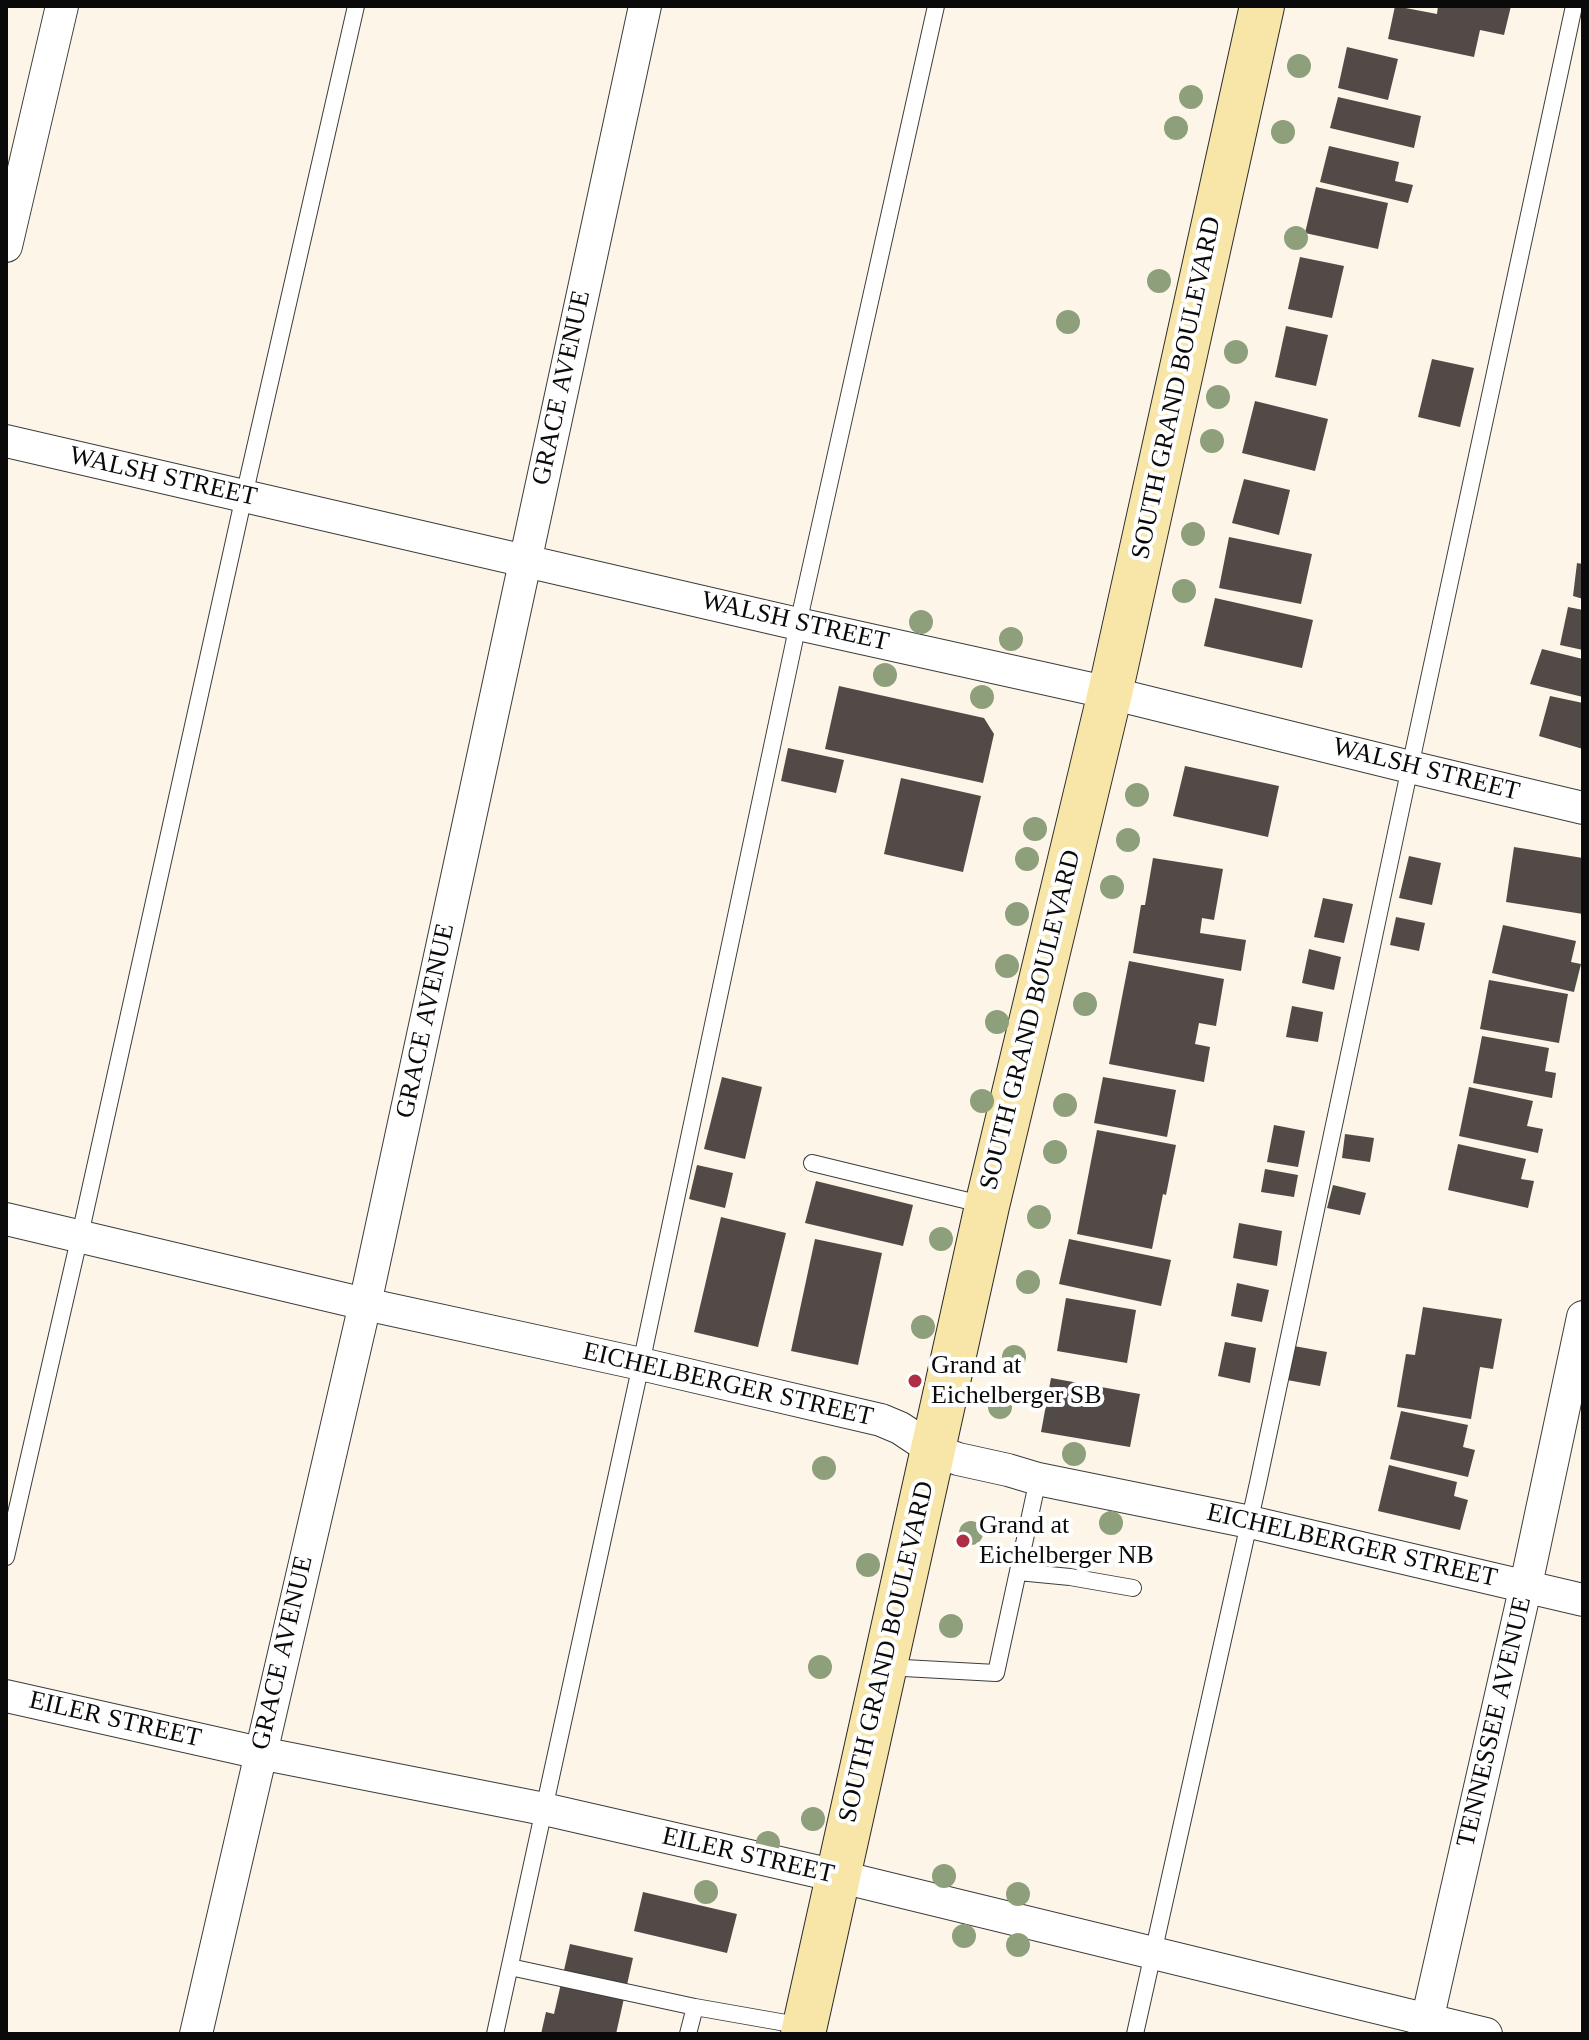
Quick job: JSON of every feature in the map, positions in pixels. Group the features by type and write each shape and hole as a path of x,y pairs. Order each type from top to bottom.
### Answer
{"main road":[{"name":"SOUTH GRAND BOULEVARD","path":"804,2030 987,1206 1110,693 1262,6"}],"street":[{"path":"6,246 62,6"},
{"name":"GRACE AVENUE","path":"196,2034 365,1304 645,6"},
{"name":"WALSH STREET","path":"6,441 1110,693 1583,808"},
{"name":"EICHELBERGER STREET","path":"6,1219 365,1304 881,1420 900,1428 933,1450 1038,1479 1250,1522 1583,1600"},
{"name":"TENNESSEE AVENUE","path":"1426,2028 1583,1317"},
{"name":"EILER STREET","path":"6,1696 260,1753 544,1809 837,1876 1153,1954 1426,2028 1486,2034"}],"lane":[{"path":"6,1557 356,6"},
{"path":"495,2034 798,624 936,6"},
{"path":"1135,2034 1250,1522 1574,6"},
{"path":"812,1163 987,1206"},
{"path":"884,1667 996,1673 1038,1479"},
{"path":"1018,1572 1133,1588"},
{"path":"510,1967 804,2030"},
{"path":"688,2034 695,2007"}],"building":[{"path":"1395,6 1437,14 1438,6 1511,6 1504,35 1480,30 1474,57 1388,39"},
{"path":"1347,47 1398,59 1388,100 1338,88"},
{"path":"1338,97 1421,116 1414,148 1330,128"},
{"path":"1329,146 1399,162 1395,181 1413,185 1408,203 1320,182"},
{"path":"1316,187 1388,203 1378,249 1305,233"},
{"path":"1300,257 1344,266 1332,318 1288,309"},
{"path":"1286,326 1328,335 1316,386 1275,377"},
{"path":"1432,359 1474,368 1460,427 1418,417"},
{"path":"1255,401 1328,419 1315,471 1242,453"},
{"path":"1244,479 1290,490 1279,535 1232,523"},
{"path":"1229,537 1312,554 1301,604 1219,588"},
{"path":"1577,563 1583,564 1583,599 1573,596"},
{"path":"1215,598 1313,620 1302,668 1204,646"},
{"path":"1568,607 1583,610 1583,650 1560,645"},
{"path":"1542,649 1583,659 1583,697 1530,684"},
{"path":"839,686 984,718 994,734 983,783 825,749"},
{"path":"1550,696 1583,703 1583,749 1539,736"},
{"path":"788,748 844,760 836,793 781,781"},
{"path":"1185,766 1279,786 1268,837 1173,816"},
{"path":"901,778 981,796 963,872 884,854"},
{"path":"1514,847 1583,858 1583,914 1506,902"},
{"path":"1409,856 1441,863 1432,905 1399,898"},
{"path":"1153,858 1223,869 1214,920 1202,918 1200,933 1246,940 1241,971 1133,953"},
{"path":"1323,898 1353,904 1344,943 1314,937"},
{"path":"1396,917 1425,923 1419,951 1390,945"},
{"path":"1503,925 1576,941 1571,962 1581,964 1574,992 1492,973"},
{"path":"1309,949 1341,957 1334,990 1302,983"},
{"path":"1129,961 1224,979 1216,1026 1199,1023 1195,1044 1210,1047 1204,1082 1109,1064"},
{"path":"1489,980 1568,994 1559,1043 1480,1029"},
{"path":"1292,1006 1323,1012 1318,1042 1286,1037"},
{"path":"1482,1036 1549,1048 1545,1071 1556,1073 1552,1098 1473,1083"},
{"path":"722,1077 762,1087 745,1159 704,1149"},
{"path":"1103,1077 1176,1090 1167,1137 1094,1123"},
{"path":"1469,1087 1533,1101 1527,1126 1543,1129 1538,1153 1459,1136"},
{"path":"1274,1125 1305,1131 1298,1167 1267,1162"},
{"path":"1097,1130 1176,1145 1152,1249 1077,1234"},
{"path":"1345,1134 1374,1138 1370,1162 1342,1158"},
{"path":"1458,1144 1526,1159 1521,1179 1534,1181 1528,1208 1448,1190"},
{"path":"697,1165 733,1173 725,1208 689,1199"},
{"path":"1265,1169 1298,1175 1294,1197 1261,1192"},
{"path":"816,1181 913,1205 903,1246 805,1223"},
{"path":"1333,1185 1366,1193 1360,1215 1327,1208"},
{"path":"721,1217 786,1233 758,1347 694,1332"},
{"path":"1239,1223 1282,1231 1277,1266 1233,1258"},
{"path":"815,1239 882,1253 858,1365 791,1351"},
{"path":"1069,1239 1171,1260 1161,1306 1059,1284"},
{"path":"1237,1283 1269,1290 1262,1322 1231,1316"},
{"path":"1066,1298 1136,1310 1127,1363 1057,1351"},
{"path":"1423,1307 1502,1319 1493,1369 1480,1367 1471,1419 1397,1407 1406,1354 1415,1355"},
{"path":"1225,1342 1256,1348 1250,1383 1218,1376"},
{"path":"1294,1346 1327,1352 1320,1386 1287,1380"},
{"path":"1051,1378 1140,1394 1130,1447 1041,1432"},
{"path":"1401,1411 1468,1425 1463,1447 1475,1450 1468,1477 1390,1459"},
{"path":"1389,1465 1457,1482 1454,1496 1468,1500 1460,1530 1378,1511"},
{"path":"643,1892 737,1914 727,1953 634,1931"},
{"path":"570,1944 633,1958 616,2034 541,2034 546,2012 554,2014"}],"place":[{"name":"Grand at Eichelberger SB","path":"915,1381"},
{"name":"Grand at Eichelberger NB","path":"963,1541"}]}
